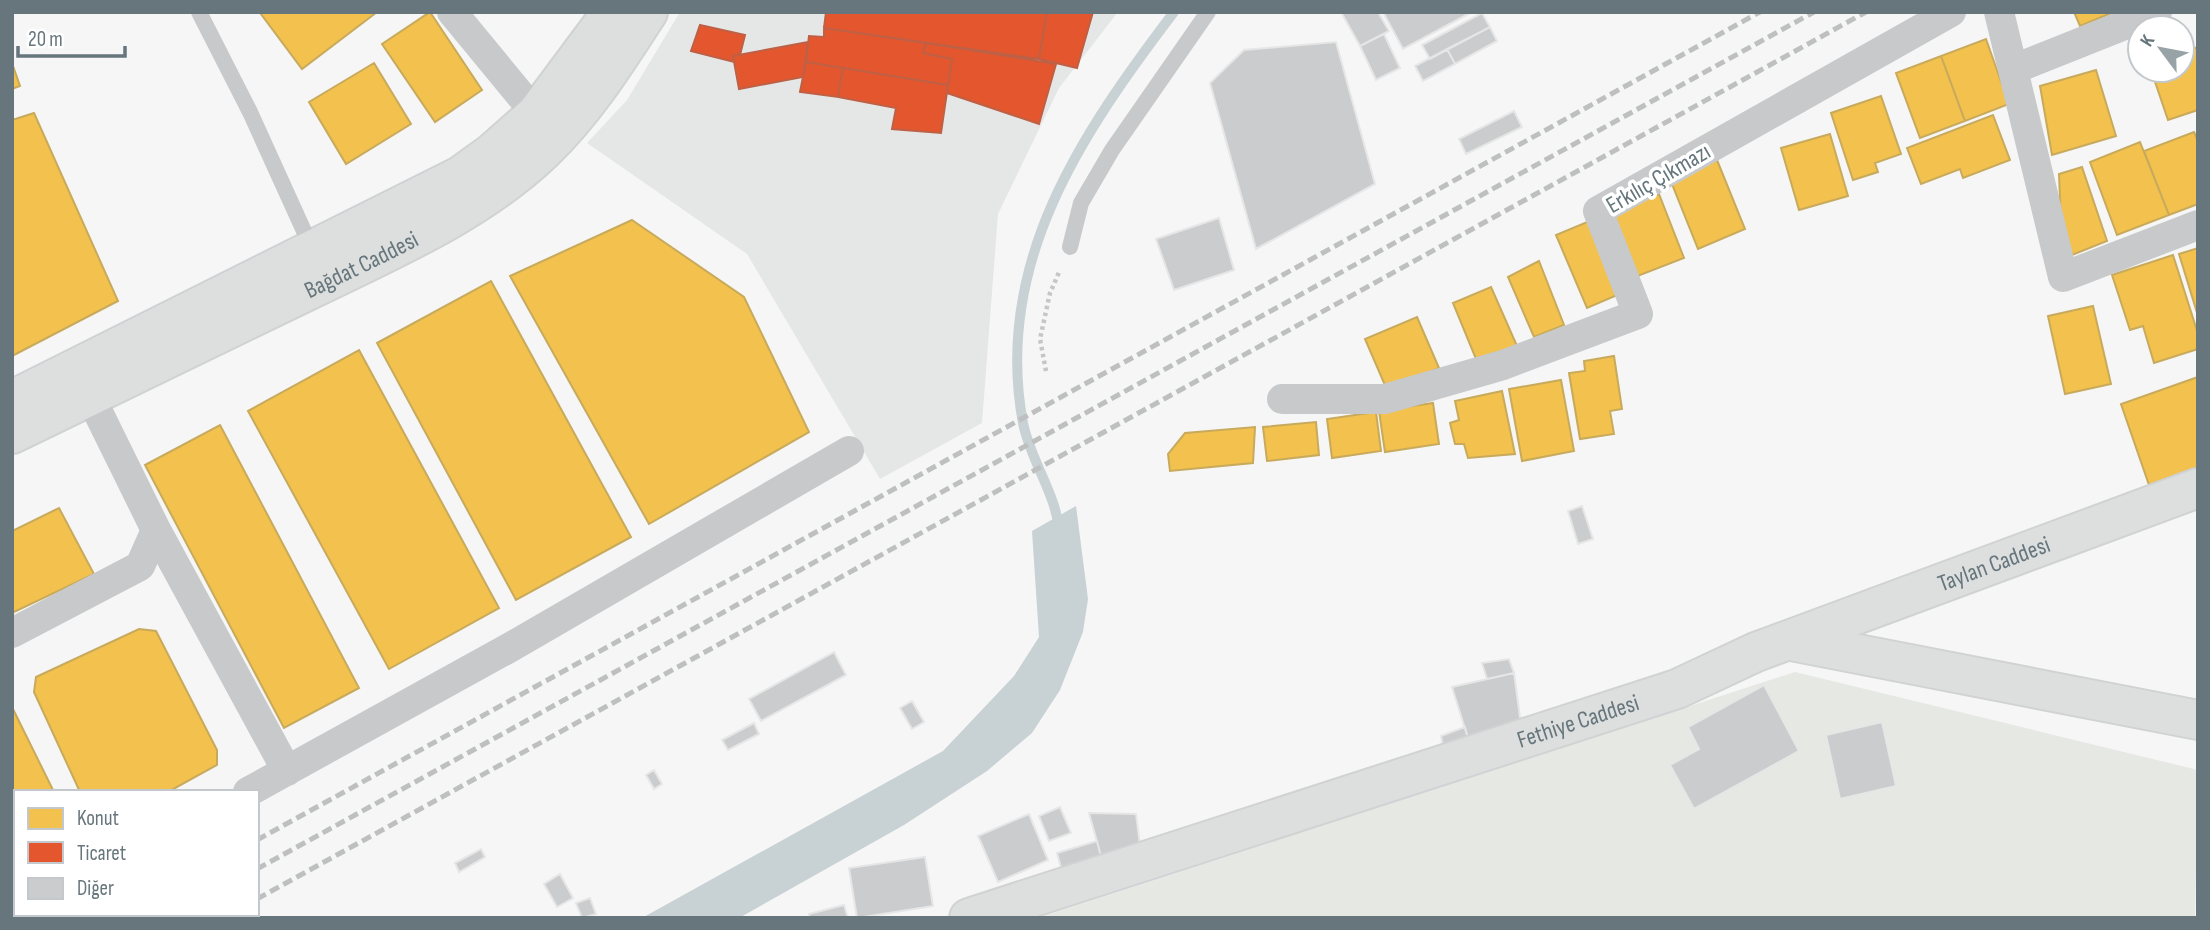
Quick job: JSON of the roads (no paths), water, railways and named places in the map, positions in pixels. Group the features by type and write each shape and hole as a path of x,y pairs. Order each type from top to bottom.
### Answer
{"street":[{"path":"452,12 536,114"},
{"name":"Bağdat Caddesi","path":"12,400 460,176 536,114 611,12"},
{"name":"Bağdat Caddesi","path":"12,434 367,262 483,199 558,136 610,70 648,12"},
{"name":"Erkılıç Çıkmazı","path":"1282,399 1385,399 1503,365 1638,314 1598,211 1951,12"},
{"path":"1999,12 2063,277 2198,225"},
{"path":"2014,69 2157,12"},
{"path":"90,396 156,530 287,771"},
{"path":"252,790 509,648 849,451"},
{"name":"Taylan Caddesi","path":"1791,641 2198,488"},
{"path":"12,633 140,566 156,530"},
{"name":"Fethiye Caddesi","path":"969,918 1677,688 1756,652 1791,641 2198,720"}],"lane":[{"path":"199,12 250,112 313,251"},
{"path":"1070,247 1081,203 1105,161 1208,12"}],"waterway":[{"path":"1059,528 1052,501 1023,423 1017,364 1021,308 1033,255 1053,203 1078,153 1107,105 1174,12"}],"railway":[{"path":"259,839 1760,12"},
{"path":"259,868 1814,12"},
{"path":"259,898 1866,12"},
{"path":"169,918 172,916"}]}
